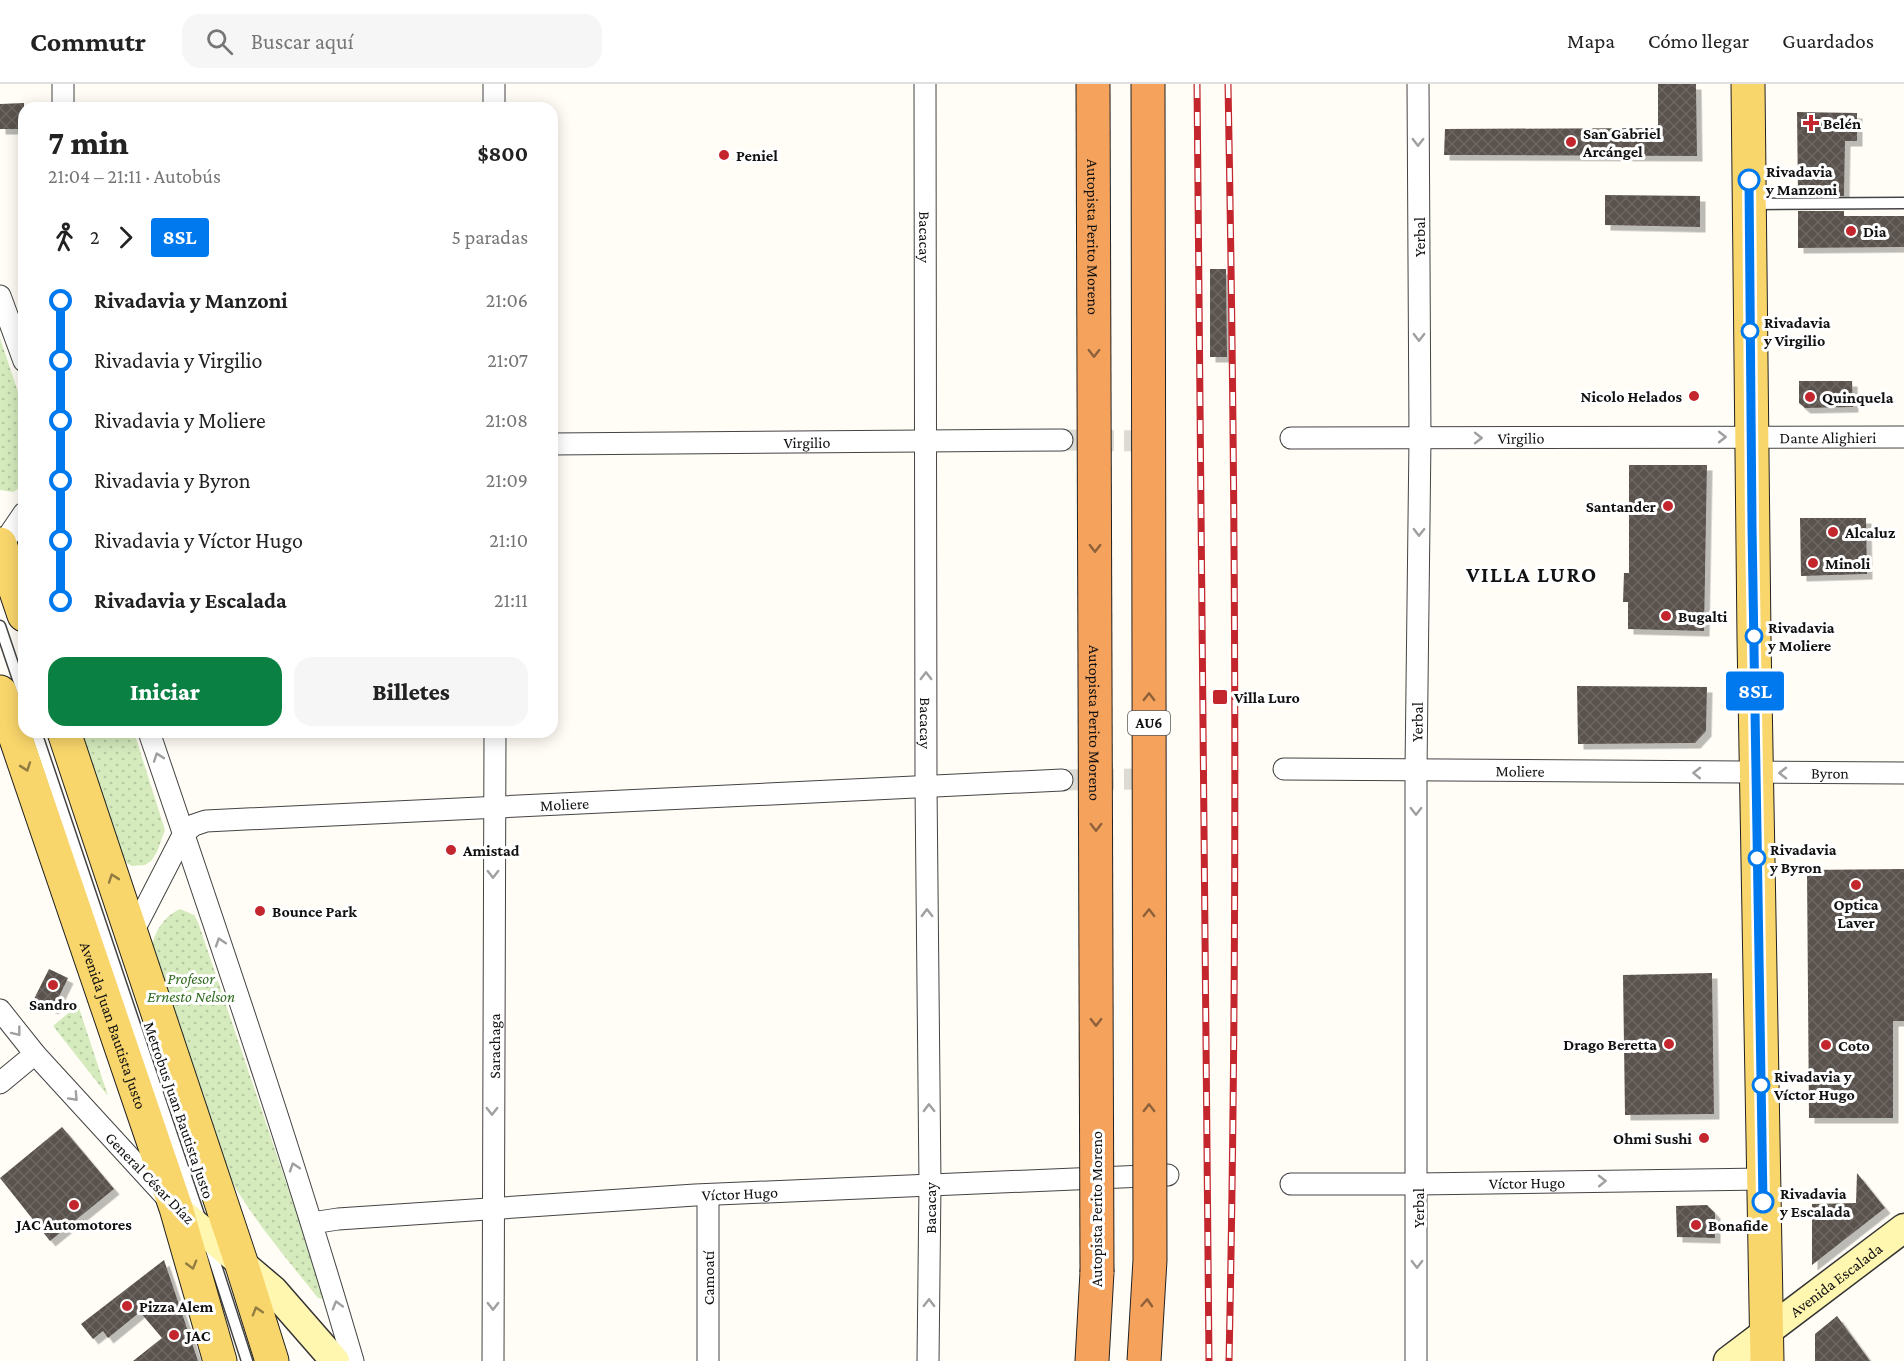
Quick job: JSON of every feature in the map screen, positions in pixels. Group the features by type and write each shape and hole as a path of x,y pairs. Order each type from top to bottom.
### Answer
{"highway":[{"name":"Autopista Perito Moreno","path":"1092,1361 1097,1272 1093,84"},
{"name":"AU6","path":"1144,1361 1150,1260 1148,84"}],"main road":[{"path":"1748,84 1756,773 1767,1346"},
{"path":"0,546 18,598"},
{"name":"Avenida Juan Bautista Justo","path":"0,692 176,1208 220,1361"},
{"path":"66,738 242,1262 272,1361"}],"street":[{"path":"63,84 63,102"},
{"path":"494,84 494,102"},
{"name":"Bacacay","path":"925,84 926,786 930,1185 928,1361"},
{"name":"Yerbal","path":"1416,1361 1418,1184 1416,770 1420,438 1418,84"},
{"path":"0,296 18,345"},
{"name":"Virgilio","path":"1291,438 1751,437"},
{"name":"Dante Alighieri","path":"1751,437 1904,437"},
{"name":"Virgilio","path":"558,444 1062,440"},
{"path":"0,546 18,521"},
{"path":"151,738 312,1223 353,1361"},
{"name":"Sarachaga","path":"493,1361 495,738"},
{"name":"Moliere","path":"1284,770 1756,773"},
{"name":"Byron","path":"1756,773 1904,774"},
{"name":"Moliere","path":"184,833 194,825 206,821 1062,780"},
{"path":"132,933 184,833"},
{"name":"General César Díaz","path":"0,1010 35,1054 176,1208 273,1290 336,1361"},
{"path":"0,1083 35,1054"},
{"name":"Víctor Hugo","path":"312,1223 338,1219 708,1195 1168,1174"},
{"name":"Víctor Hugo","path":"1291,1184 1763,1179"},
{"name":"Camoatí","path":"708,1195 708,1361"},
{"name":"Avenida Escalada","path":"1728,1361 1767,1346 1904,1228"}],"lane":[{"path":"1749,205 1904,203"},
{"path":"0,626 18,679"},
{"name":"Metrobus Juan Bautista Justo","path":"38,738 247,1361"}],"green space":[{"path":"0,338 18,392 18,489 13,492 0,490"},
{"path":"79,738 136,738 165,830 151,861 145,865 132,866 121,860"},
{"name":"Profesor Ernesto Nelson","path":"180,909 194,915 198,922 309,1250 323,1299 318,1298 267,1233 243,1200 222,1164 151,949 161,925"},
{"path":"78,1005 108,1096 53,1026"}],"building":[{"name":"San Gabriel Arcángel","path":"1658,84 1696,84 1697,156 1444,155 1445,129 1658,128"},
{"path":"18,103 18,129 0,129 0,104"},
{"path":"1797,112 1857,113 1857,141 1845,141 1844,196 1798,196"},
{"path":"1605,195 1700,196 1700,227 1605,225"},
{"name":"Dia","path":"1798,211 1844,211 1844,216 1904,216 1904,247 1798,248"},
{"path":"1210,269 1226,269 1227,357 1210,357"},
{"path":"1799,381 1852,381 1853,407 1805,408 1799,403"},
{"path":"1629,465 1707,465 1704,631 1628,629 1628,602 1623,602 1624,573 1629,573"},
{"path":"1800,518 1866,518 1867,574 1801,576"},
{"path":"1577,686 1707,687 1706,731 1695,743 1578,744"},
{"path":"1904,869 1904,1021 1893,1021 1893,1118 1809,1118 1807,870"},
{"name":"Sandro","path":"49,969 68,978 53,1009 34,999"},
{"name":"Drago Beretta","path":"1712,973 1714,1114 1625,1115 1623,975"},
{"path":"62,1127 114,1189 50,1241 0,1178"},
{"path":"1857,1173 1885,1208 1812,1265 1812,1204 1856,1203"},
{"name":"Bonafide","path":"1707,1205 1715,1213 1715,1238 1677,1237 1676,1206"},
{"path":"164,1260 198,1361 133,1361 162,1338 140,1312 108,1338 103,1331 93,1339 81,1324"},
{"path":"1837,1316 1870,1361 1815,1361 1815,1334"}],"tunnel":[{"path":"1062,440 1144,441"},
{"path":"1062,780 1134,779"}],"railway":[{"path":"1197,84 1209,1361"},
{"path":"1228,84 1235,722 1234,1042 1229,1361"}],"bus line":[{"name":"8SL","path":"1749,180 1763,1202"}],"place":[{"name":"Belén","path":"1811,123"},
{"name":"San Gabriel Arcángel","path":"1571,142"},
{"name":"Peniel","path":"724,155"},
{"name":"Rivadavia y Manzoni","path":"1749,180"},
{"name":"Dia","path":"1851,231"},
{"name":"Rivadavia y Virgilio","path":"1750,331"},
{"name":"Nicolo Helados","path":"1694,396"},
{"name":"Quinquela","path":"1810,397"},
{"name":"Santander","path":"1668,506"},
{"name":"Alcaluz","path":"1833,532"},
{"name":"Minoli","path":"1813,563"},
{"name":"Bugalti","path":"1666,616"},
{"name":"Rivadavia y Moliere","path":"1754,636"},
{"name":"Villa Luro","path":"1220,697"},
{"name":"Amistad","path":"451,850"},
{"name":"Rivadavia y Byron","path":"1757,858"},
{"name":"Optica Laver","path":"1856,885"},
{"name":"Bounce Park","path":"260,911"},
{"name":"Sandro","path":"53,985"},
{"name":"Drago Beretta","path":"1669,1044"},
{"name":"Coto","path":"1826,1045"},
{"name":"Rivadavia y Víctor Hugo","path":"1761,1085"},
{"name":"Ohmi Sushi","path":"1704,1138"},
{"name":"Rivadavia y Escalada","path":"1763,1202"},
{"name":"JAC Automotores","path":"74,1205"},
{"name":"Bonafide","path":"1696,1225"},
{"name":"Pizza Alem","path":"127,1306"},
{"name":"JAC","path":"174,1335"}],"district":[{"name":"VILLA LURO","path":"1532,574"}]}
